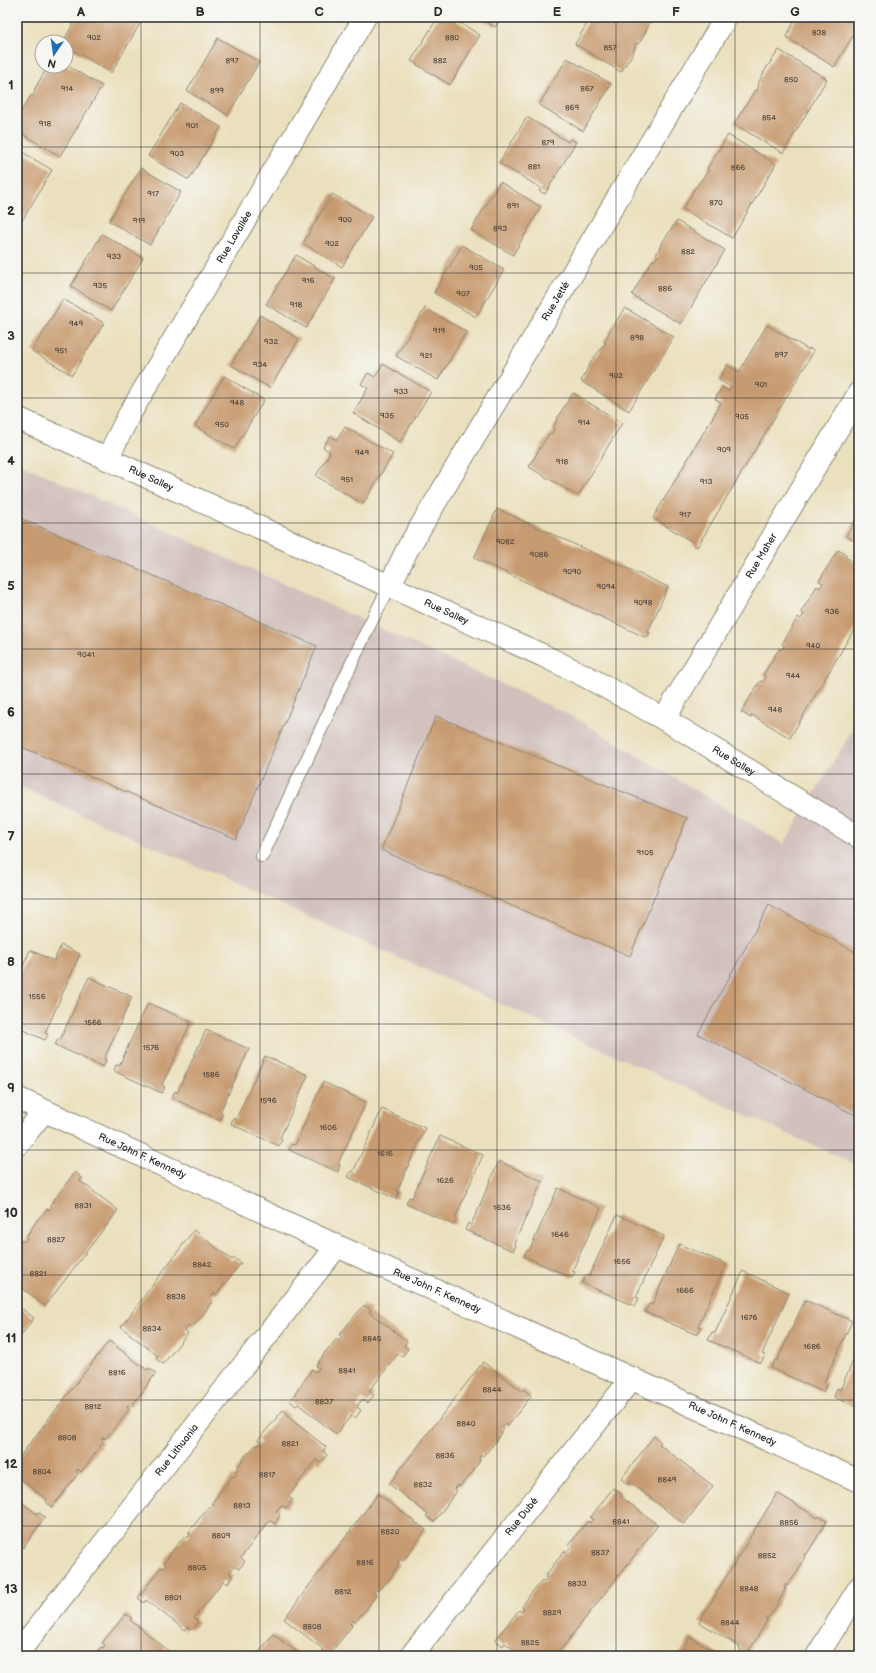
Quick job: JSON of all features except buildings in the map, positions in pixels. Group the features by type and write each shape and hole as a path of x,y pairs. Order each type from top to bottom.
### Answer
{"street":[{"name":"Rue Lavallée","path":"107,459 129,415 365,17"},
{"name":"Rue Jetté","path":"389,587 408,548 726,17"},
{"name":"Rue Maher","path":"664,718 859,393"},
{"name":"Rue Salley","path":"17,418 550,659 664,718 859,837"},
{"name":"Rue John F. Kennedy","path":"17,1098 337,1246 859,1481"},
{"path":"17,1145 44,1111"},
{"name":"Rue Lithuania","path":"17,1654 337,1246"},
{"name":"Rue Dubé","path":"411,1656 632,1378"},
{"path":"817,1656 859,1588"}],"lane":[{"path":"262,856 368,628 389,587"}],"shaded area":[{"path":"17,462 572,716 784,844 859,719 859,1166 17,785"}]}
